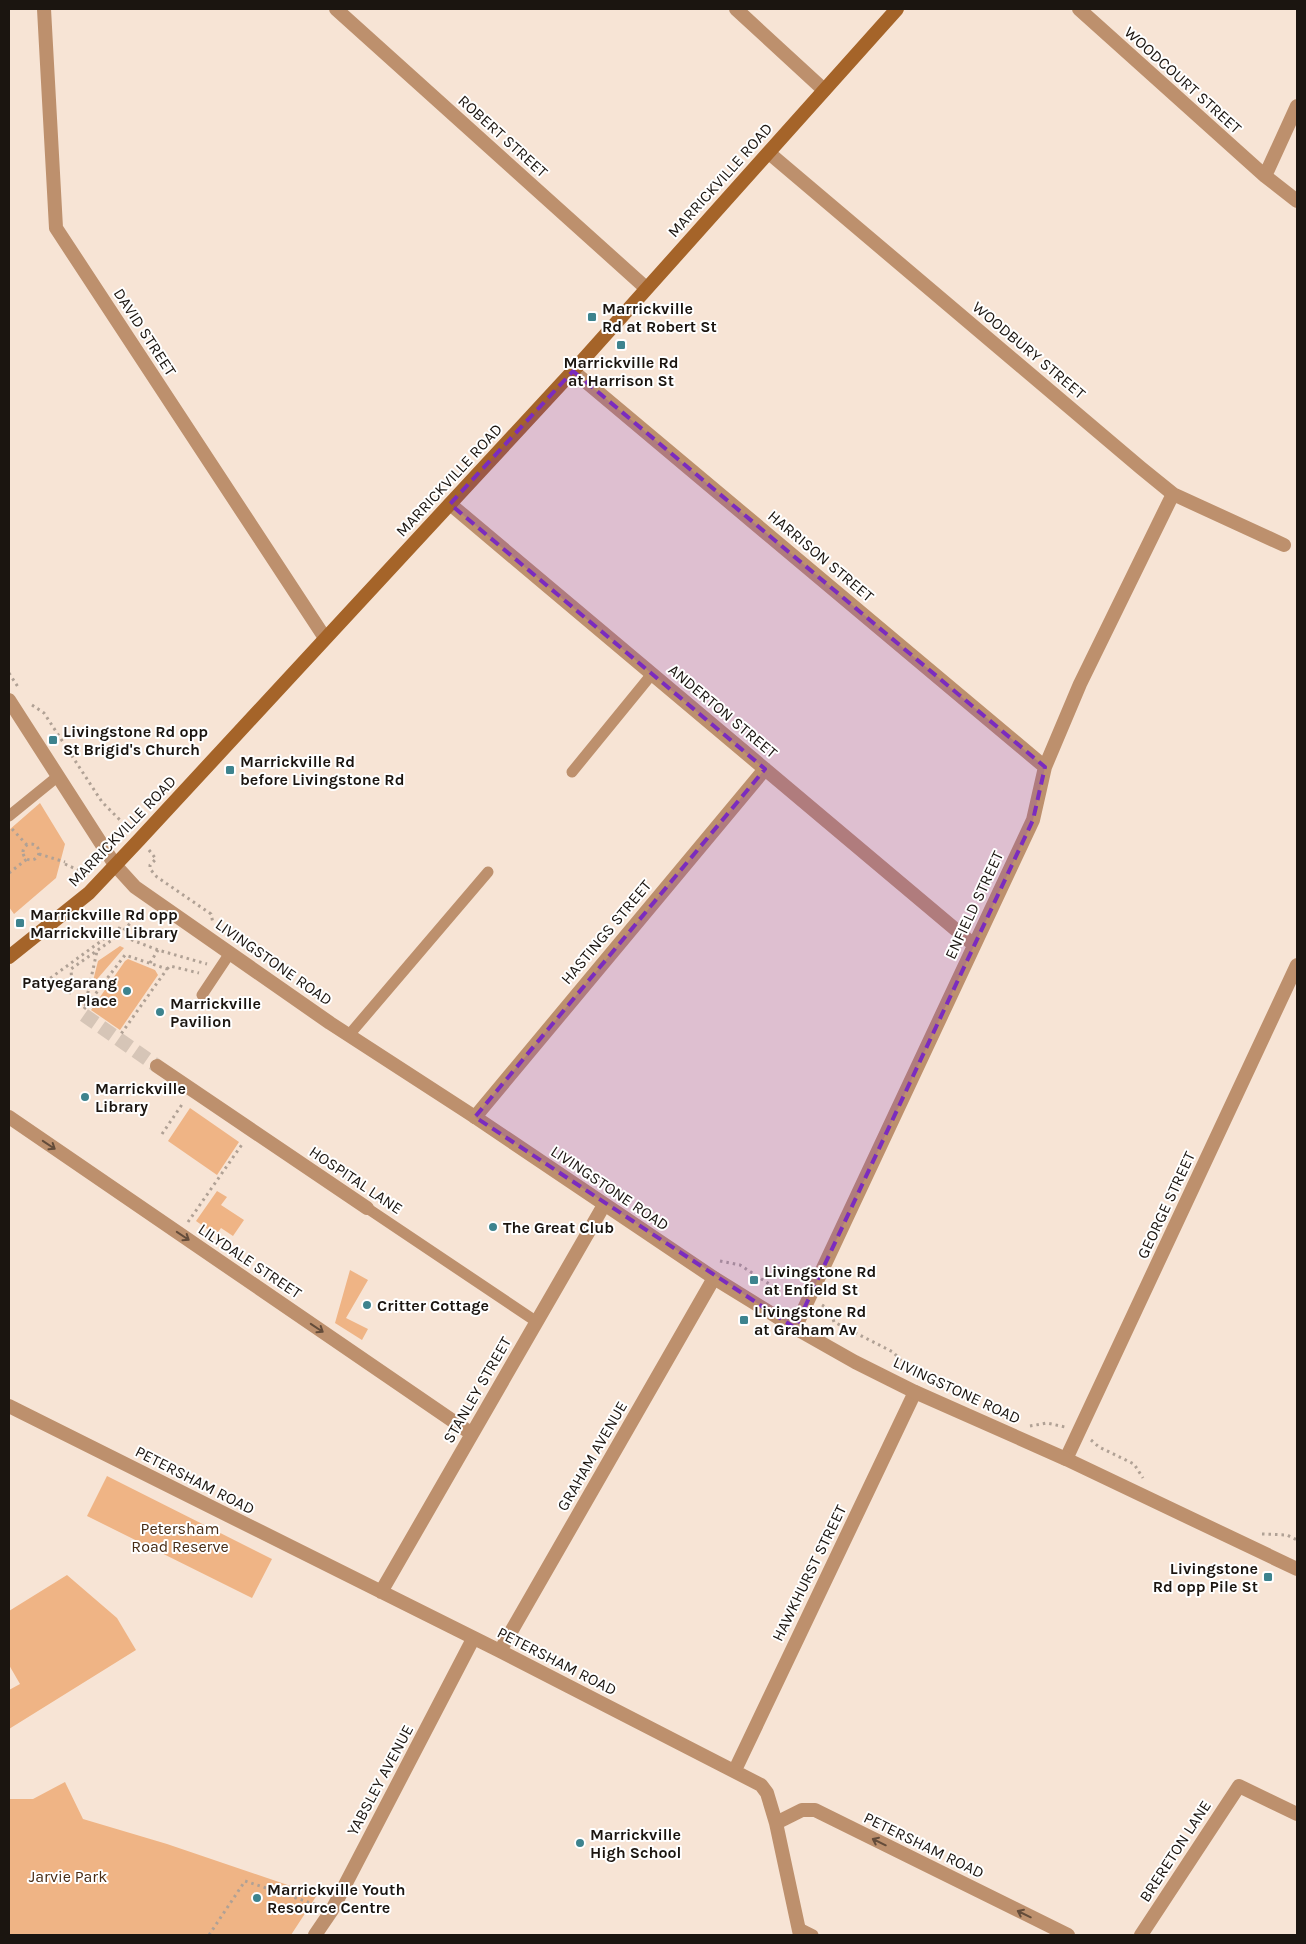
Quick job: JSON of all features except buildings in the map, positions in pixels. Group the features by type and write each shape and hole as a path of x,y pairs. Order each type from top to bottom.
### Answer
{"main road":[{"name":"MARRICKVILLE ROAD","path":"9,957 89,892 115,866 573,371 897,9"}],"street":[{"name":"DAVID STREET","path":"44,9 56,228 326,638"},
{"name":"ROBERT STREET","path":"336,9 646,288"},
{"path":"736,9 824,90"},
{"name":"WOODCOURT STREET","path":"1079,9 1264,176 1297,201"},
{"path":"1264,176 1297,106"},
{"name":"WOODBURY STREET","path":"769,153 1174,494 1284,545"},
{"name":"HARRISON STREET","path":"573,371 1045,767"},
{"name":"ENFIELD STREET","path":"795,1328 1033,820 1045,767 1080,684 1174,494"},
{"name":"ANDERTON STREET","path":"450,504 974,945"},
{"name":"LIVINGSTONE ROAD","path":"9,700 115,866 136,887 350,1035 714,1278 855,1362 915,1392 1066,1459 1297,1569"},
{"name":"HASTINGS STREET","path":"475,1118 764,769"},
{"name":"GEORGE STREET","path":"1066,1459 1297,965"},
{"name":"HOSPITAL LANE","path":"157,1066 367,1208"},
{"name":"LILYDALE STREET","path":"9,1117 472,1434"},
{"name":"STANLEY STREET","path":"381,1592 604,1205"},
{"name":"GRAHAM AVENUE","path":"500,1651 714,1278"},
{"name":"HAWKHURST STREET","path":"735,1770 915,1392"},
{"name":"PETERSHAM ROAD","path":"9,1406 735,1770 761,1785 767,1793 776,1823 802,1810 815,1810 1068,1935"},
{"name":"YABSLEY AVENUE","path":"315,1935 332,1910 473,1639"},
{"name":"BRERETON LANE","path":"1141,1935 1239,1786 1297,1814"},
{"path":"776,1823 799,1932"}],"lane":[{"path":"572,772 652,674"},
{"path":"9,816 58,777"},
{"path":"350,1035 488,872"},
{"path":"202,995 230,953"},
{"name":"HOSPITAL LANE","path":"367,1208 537,1322"},
{"path":"799,1932 814,1935"}],"path":[{"path":"44,713 102,802 123,822"},
{"path":"9,824 26,845"},
{"path":"26,845 32,844 37,846 39,854"},
{"path":"26,845 23,852 27,859"},
{"path":"9,873 27,859 35,859 39,854"},
{"path":"39,854 65,863 78,870"},
{"path":"156,859 150,865 150,870 157,877 211,914"},
{"path":"69,994 72,986 71,968 120,935 136,917"},
{"path":"45,982 119,928 123,930"},
{"path":"120,935 158,950 210,965"},
{"path":"150,963 158,950"},
{"path":"97,951 84,1009 125,955 167,969"},
{"path":"121,1034 170,966 203,974 212,980"},
{"path":"162,1134 192,1090"},
{"path":"180,1234 252,1130"},
{"path":"740,1265 780,1291 786,1290 791,1285"},
{"path":"830,1310 834,1322 893,1352 908,1368 952,1389"},
{"path":"1029,1426 1047,1423 1069,1429"},
{"path":"1088,1438 1099,1447 1134,1464"},
{"path":"1287,1535 1297,1540"},
{"path":"209,1935 245,1881 332,1910"}],"highlighted area":[{"path":"573,371 1045,767 1033,820 795,1328 475,1117 765,769 450,504"}],"green space":[{"path":"40,803 65,844 56,878 14,914 9,907 9,830"},
{"path":"120,946 124,948 92,985 98,961"},
{"path":"128,959 155,970 158,975 120,1030 91,1010"},
{"path":"190,1108 239,1142 217,1175 168,1141"},
{"path":"217,1191 227,1197 221,1205 244,1220 233,1236 221,1228 216,1235 196,1221"},
{"path":"350,1270 368,1280 346,1318 368,1329 362,1340 335,1323"},
{"name":"Petersham Road Reserve","path":"107,1476 272,1559 252,1598 87,1516"},
{"path":"67,1575 117,1618 136,1650 9,1729 9,1690 20,1684 9,1665 9,1611"},
{"name":"Jarvie Park","path":"65,1782 83,1819 167,1844 317,1895 291,1935 9,1935 9,1799 33,1799"}],"tunnel":[{"path":"84,1015 157,1066"}],"place":[{"name":"Marrickville Rd at Robert St","path":"592,317"},
{"name":"Marrickville Rd at Harrison St","path":"621,345"},
{"name":"Livingstone Rd opp St Brigid's Church","path":"53,740"},
{"name":"Marrickville Rd before Livingstone Rd","path":"230,770"},
{"name":"Marrickville Rd opp Marrickville Library","path":"20,923"},
{"name":"Patyegarang Place","path":"127,991"},
{"name":"Marrickville Pavilion","path":"160,1012"},
{"name":"Marrickville Library","path":"85,1097"},
{"name":"The Great Club","path":"493,1227"},
{"name":"Livingstone Rd at Enfield St","path":"754,1280"},
{"name":"Critter Cottage","path":"367,1305"},
{"name":"Livingstone Rd at Graham Av","path":"744,1320"},
{"name":"Livingstone Rd opp Pile St","path":"1268,1577"},
{"name":"Marrickville High School","path":"580,1843"},
{"name":"Marrickville Youth Resource Centre","path":"257,1898"}]}
